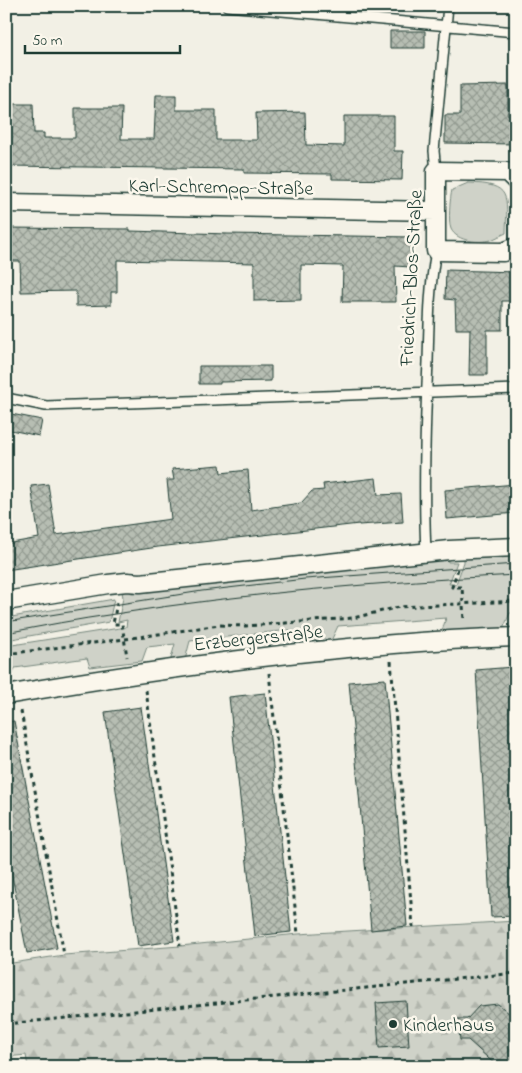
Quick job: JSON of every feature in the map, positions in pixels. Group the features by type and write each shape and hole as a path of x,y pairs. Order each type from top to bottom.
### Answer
{"street":[{"path":"436,171 507,172 516,180"},
{"name":"Friedrich-Blos-Straße","path":"436,171 436,252"},
{"name":"Karl-Schrempp-Straße","path":"6,203 436,211"},
{"path":"436,252 503,252 516,247"},
{"path":"6,600 127,582 140,583 426,552 516,547"},
{"name":"Erzbergerstraße","path":"13,700 129,674 274,654 465,639 516,637"}],"lane":[{"path":"227,6 516,32"},
{"name":"Friedrich-Blos-Straße","path":"436,171 434,151 448,6"},
{"name":"Friedrich-Blos-Straße","path":"426,552 424,507 426,392 432,273 436,252"},
{"path":"6,398 46,406 516,389"}],"path":[{"path":"449,550 450,558 461,558 452,587 462,587 465,639"},
{"path":"108,584 110,595 118,593 113,624 122,624 129,674"},
{"path":"6,654 219,625 246,626 353,618 399,607 516,601"},
{"path":"391,658 412,927"},
{"path":"268,668 298,934"},
{"path":"145,685 180,946"},
{"path":"13,700 64,955"},
{"path":"6,1024 516,973"}],"green space":[{"path":"468,183 493,186 500,189 504,194 507,209 506,233 491,240 481,241 463,239 454,233 451,229 450,221 452,190"},
{"path":"474,552 483,558 516,556 516,612 510,613 503,629 441,634 446,618 338,626 330,643 283,648 290,630 190,641 185,660 170,662 175,644 147,647 142,661 90,667 87,658 15,668 9,686 6,687 6,646 126,627 127,620 118,622 123,598 122,591 126,590 132,593 447,555 448,562 457,562 449,584 456,584 464,562 464,554"},
{"path":"114,599 109,622 6,640 6,618"},
{"path":"516,921 516,1067 28,1067 26,1055 6,1057 6,964 64,955 298,934"}],"building":[{"path":"390,31 425,31 425,48 390,48"},
{"path":"508,85 508,115 516,115 516,144 445,143 445,115 460,115 460,86"},
{"path":"156,95 176,95 176,110 216,110 216,140 257,140 256,113 305,112 306,145 344,146 344,116 394,116 394,151 403,151 402,180 332,179 332,174 244,173 244,169 6,166 6,104 33,104 34,133 44,133 44,138 75,138 75,108 122,108 121,139 154,139"},
{"path":"6,228 130,229 130,231 228,234 411,237 410,267 395,266 396,302 342,302 343,266 301,265 301,300 254,301 254,263 117,260 117,292 111,292 111,305 76,306 76,291 21,292 20,261 6,261"},
{"path":"446,270 516,272 516,301 502,301 502,330 487,330 487,375 469,375 470,329 456,329 455,300 445,299"},
{"path":"199,366 271,366 271,381 199,384"},
{"path":"6,413 42,420 39,436 6,429"},
{"path":"220,465 221,473 248,470 251,510 301,503 312,491 324,490 323,484 376,478 378,495 401,494 403,522 359,524 158,547 6,570 6,544 39,538 31,486 48,484 56,535 171,519 167,480 174,480 172,469"},
{"path":"516,484 516,513 447,519 445,490"},
{"path":"513,667 516,720 516,916 491,917 476,670"},
{"path":"385,679 407,926 371,930 349,682"},
{"path":"265,693 291,932 255,936 229,697"},
{"path":"141,707 174,941 138,946 105,712"},
{"path":"14,721 57,948 27,953 6,845 6,722"},
{"name":"Kinderhaus","path":"406,1001 409,1046 379,1048 376,1003"},
{"path":"498,1004 516,1019 516,1067 498,1067 468,1040 460,1040 458,1019 467,1019 479,1006"}],"tram line":[{"path":"6,622 202,591 305,579 516,564"},
{"path":"6,633 101,616 265,594 415,581 516,575"}],"place":[{"name":"Kinderhaus","path":"393,1024"}]}
